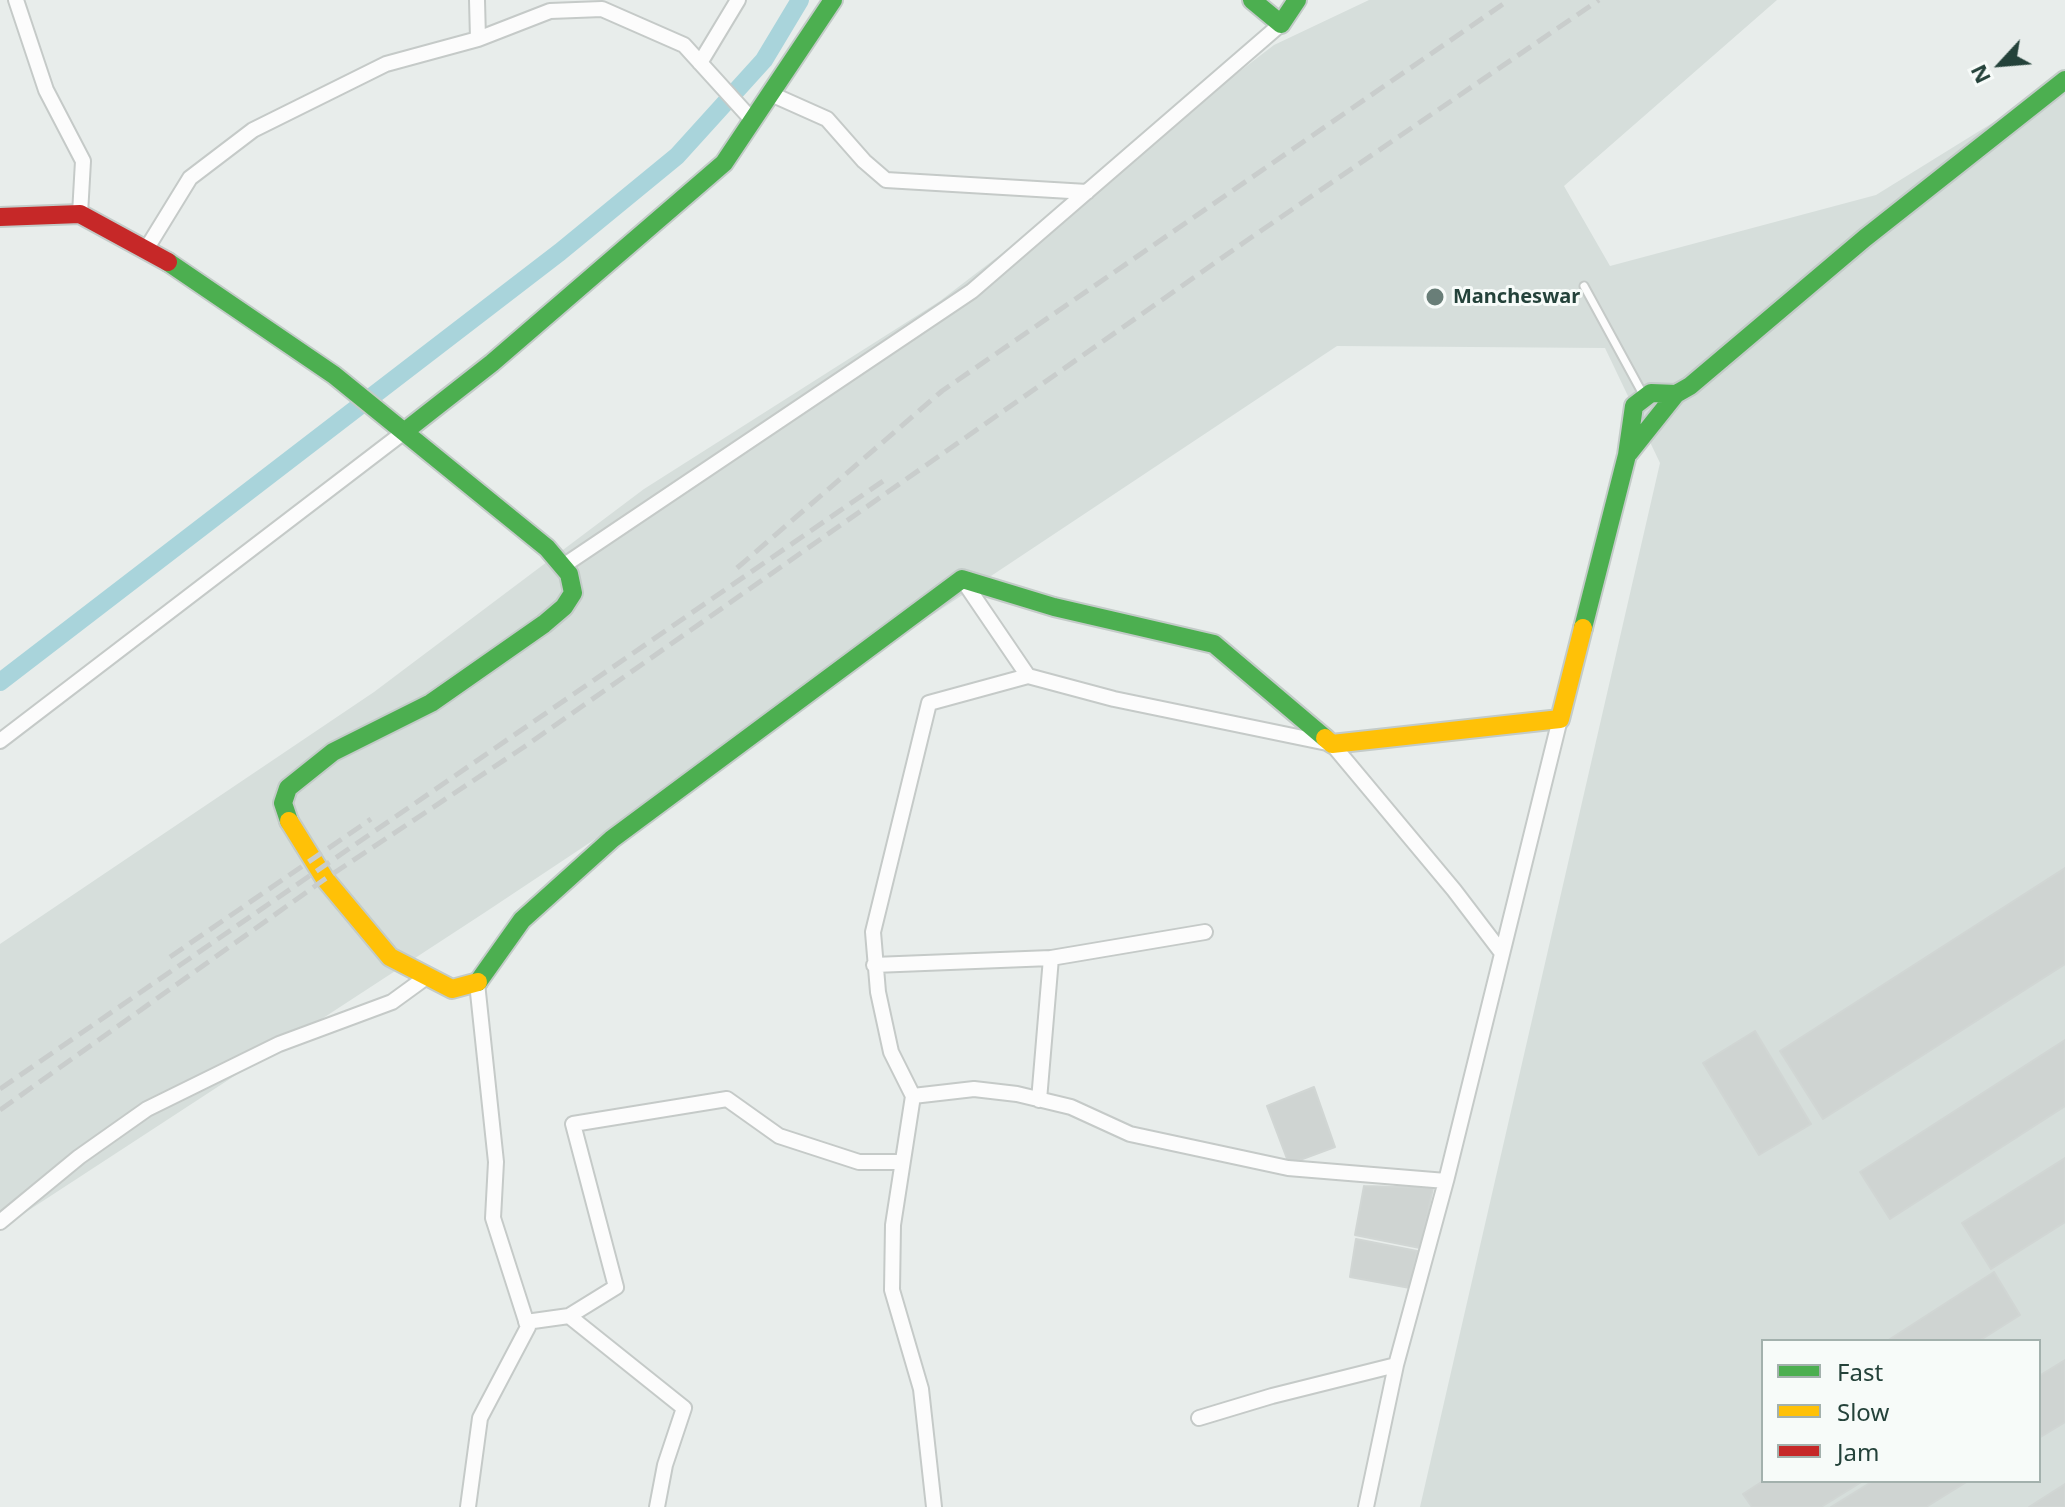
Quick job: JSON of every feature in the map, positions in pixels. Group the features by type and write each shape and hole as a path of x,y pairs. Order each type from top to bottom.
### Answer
{"street":[{"path":"16,0 46,90 83,161 80,214"},
{"path":"477,0 478,39"},
{"path":"702,65 738,0"},
{"path":"0,741 492,363 724,163 833,0"},
{"path":"1252,0 1281,24"},
{"path":"563,566 972,291 1281,24 1297,0"},
{"path":"147,248 190,178 253,130 386,64 478,39 550,11 602,9 684,45 752,120"},
{"path":"1627,455 1676,394 2065,80"},
{"path":"771,94 827,119 864,161 886,180 1087,192"},
{"path":"0,217 80,214 147,248 334,375 524,528 563,566 573,593 564,607 544,624 450,691 333,752 288,788 283,803 286,815 325,879 390,957 425,978 452,989 477,983 522,920 612,839 962,579"},
{"path":"1366,1507 1396,1365 1446,1181 1627,455 1634,406 1651,393 1676,394"},
{"path":"962,579 1054,607 1214,644 1332,744 1454,890 1502,953"},
{"path":"962,579 1028,676"},
{"path":"934,1507 921,1389 892,1290 893,1225 913,1096 891,1052 874,965 873,932 929,703 1028,676 1114,699 1332,744 1560,719"},
{"path":"874,965 1051,958 1205,932"},
{"path":"1039,1100 1051,958"},
{"path":"0,1222 79,1157 147,1109 279,1044 392,1002 425,978"},
{"path":"468,1507 480,1418 528,1327 493,1218 496,1162 477,983"},
{"path":"913,1096 974,1089 1071,1107 1130,1134 1288,1168 1446,1181"},
{"path":"526,1322 569,1316 616,1287 573,1124 727,1099 779,1136 859,1162 902,1162"},
{"path":"569,1316 684,1408 665,1465 657,1507"},
{"path":"1199,1418 1396,1365"}],"lane":[{"path":"1584,286 1645,398"}],"shaded area":[{"path":"1369,0 1777,0 1564,186 1610,266 1876,195 2065,78 2065,1507 1420,1507 1660,463 1605,348 1337,346 484,913 0,1229 0,944 374,692 644,489 940,301 1274,45"}],"building":[{"path":"2065,868 2065,964 1823,1119 1780,1051"},
{"path":"1755,1031 1811,1124 1759,1155 1703,1063"},
{"path":"2065,1040 2065,1106 1890,1219 1860,1172"},
{"path":"1314,1087 1335,1147 1289,1164 1267,1106"},
{"path":"2065,1158 2065,1222 1991,1269 1962,1223"},
{"path":"1364,1186 1433,1188 1420,1248 1355,1235"},
{"path":"1356,1239 1417,1251 1410,1288 1350,1277"},
{"path":"1994,1272 2020,1315 1982,1339 1890,1339"},
{"path":"2065,1360 2065,1422 2041,1437 2041,1375"},
{"path":"1761,1482 1860,1483 1821,1507 1752,1507 1743,1494"},
{"path":"1870,1483 1965,1483 1926,1507 1831,1507"},
{"path":"2065,1484 2065,1507 2029,1507"}],"waterway":[{"path":"0,682 560,252 677,156 764,60 800,0"}],"railway":[{"path":"737,568 942,391 1509,0"},
{"path":"0,1110 325,879 524,747 1246,241 1599,0"},
{"path":"0,1089 886,479"},
{"path":"170,957 371,819"}],"traffic: fast":[{"path":"404,432 492,363 724,163 833,0"},
{"path":"1252,0 1281,24 1297,0"},
{"path":"1583,628 1627,455 1634,406 1651,393 1676,394 1690,386 1865,238 2065,80"},
{"path":"168,262 334,375 547,548 569,574 573,593 564,607 544,624 431,703 333,752 288,788 283,803 289,821"},
{"path":"1629,453 1676,394"},
{"path":"478,982 522,920 612,839 962,579 1054,607 1214,644 1325,738"}],"traffic: slow":[{"path":"1325,738 1332,744 1560,719 1583,628"},
{"path":"289,821 325,879 390,957 452,989 478,982"}],"traffic: jam":[{"path":"0,217 80,214 168,262"}],"place":[{"name":"Mancheswar","path":"1435,297"}]}
